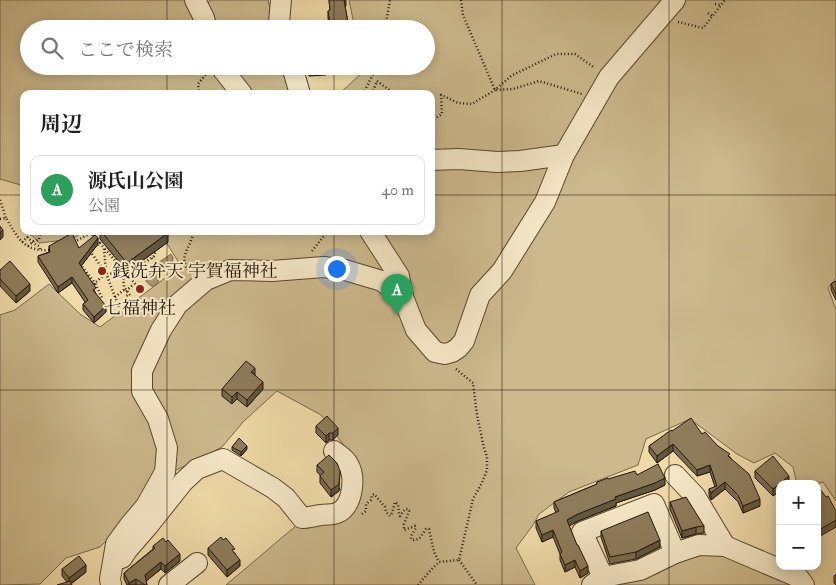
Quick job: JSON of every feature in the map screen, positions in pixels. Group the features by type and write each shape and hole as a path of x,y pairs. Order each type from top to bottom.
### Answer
{"street":[{"path":"195,0 205,20"},
{"path":"279,20 281,0"},
{"path":"373,235 399,276 403,297 416,330 435,352 445,354 458,348 464,341 480,295 502,271 545,202 564,155 609,77 675,0"},
{"path":"224,75 238,90"},
{"path":"295,75 299,90"},
{"path":"435,160 459,159 497,162 564,155"},
{"path":"110,582 116,544 146,506 165,472 167,448 158,419 142,391 142,371 161,330 177,305 206,280 230,270 324,267 345,270 382,281 403,297"},
{"path":"110,582 128,549 183,482 197,469 223,459 273,488 286,498 302,518 337,513 348,502 352,487 349,465 342,456 334,451"},
{"path":"675,475 695,496 725,546"},
{"path":"675,553 654,504 582,532 598,581 640,570 675,553 699,545 725,546 798,578 804,585"},
{"path":"170,585 197,563"}],"path":[{"path":"387,20 390,0"},
{"path":"461,0 463,15 496,90"},
{"path":"674,21 702,28 725,0"},
{"path":"715,4 722,5"},
{"path":"708,13 712,16"},
{"path":"435,118 442,114 441,95 458,103 472,104 496,90 512,76 556,54 575,54 609,77"},
{"path":"198,90 198,84 208,75"},
{"path":"365,90 372,75"},
{"path":"374,90 377,81 390,90"},
{"path":"496,90 513,89 539,81 582,94"},
{"path":"0,200 6,218 16,236 22,242 41,251 50,248 55,249"},
{"path":"0,220 6,218"},
{"path":"22,242 29,235"},
{"path":"28,246 39,240 40,235"},
{"path":"69,245 87,235"},
{"path":"193,235 185,252 184,260 187,269 190,273 194,274"},
{"path":"94,236 136,285 128,292 125,297 126,301"},
{"path":"27,237 32,243 40,246 41,251"},
{"path":"99,244 105,239"},
{"path":"106,273 128,276 154,256 156,243"},
{"path":"91,287 106,273 104,248"},
{"path":"92,254 106,273 120,310"},
{"path":"152,258 164,272"},
{"path":"76,261 95,284 102,298 98,302"},
{"path":"123,275 124,287 128,292"},
{"path":"115,297 128,292"},
{"path":"118,306 122,303"},
{"path":"435,352 474,383 477,415 487,457 487,470 473,499 459,560 477,585"},
{"path":"337,513 360,515 366,511 366,504 374,494 390,516 396,502 399,507 400,516 405,509 409,511 404,524 404,530 414,525 416,527 411,539 416,540 426,529 429,530 434,552 439,562"},
{"path":"418,585 439,562 459,560"}],"shaded area":[{"path":"0,0 203,0 204,3 212,0 268,0 273,20 20,20 20,75 288,75 293,90 20,90 20,185 0,179"},
{"path":"349,0 836,0 836,278 828,288 836,307 836,501 823,482 821,483 821,480 796,480 793,467 775,453 754,463 737,454 690,419 646,439 638,465 569,492 539,514 516,548 535,585 226,585 298,524 355,508 353,457 321,415 277,391 243,422 222,447 167,474 131,516 100,547 66,558 40,584 0,585 0,315 15,310 49,284 80,314 100,327 181,266 162,235 435,235 435,90 343,90 360,75 435,75 435,20 353,20"},
{"path":"32,235 78,235 73,239 39,243"},
{"path":"171,254 173,258 172,265 164,268 156,285 150,285 146,281 147,276 156,268 158,263"},
{"path":"729,543 794,585 601,585"}],"building":[{"path":"329,0 344,0 347,20 330,20 328,11 330,10"},
{"path":"68,235 73,235 79,248 95,235 98,238 79,263 96,288 93,290 106,306 94,317 83,304 88,300 72,277 58,287 38,256 50,252 49,246"},
{"path":"104,235 165,235 127,263"},
{"path":"10,261 30,284 16,296 0,279 0,270"},
{"path":"836,281 836,294 831,284"},
{"path":"246,361 255,368 251,372 263,382 247,400 237,392 232,397 222,389"},
{"path":"327,416 338,428 326,436 316,426"},
{"path":"691,418 702,434 705,432 749,474 760,499 743,506 738,495 725,482 711,493 709,489 717,486 710,465 697,470 673,444 657,456 649,446"},
{"path":"239,438 247,446 241,452 232,447"},
{"path":"329,455 337,463 340,471 339,484 331,490 320,476 324,472 317,465"},
{"path":"773,456 789,476 784,480 776,480 776,487 773,489 755,471"},
{"path":"658,464 665,478 615,497 616,499 567,520 588,566 580,571 575,560 565,565 553,530 542,535 536,521 559,511 554,502 597,484 597,482 635,471 637,475"},
{"path":"821,490 826,497 828,496 836,511 836,520 821,529"},
{"path":"686,497 704,526 682,531 670,502"},
{"path":"648,512 660,540 636,552 610,557 601,531"},
{"path":"221,537 223,540 226,538 235,549 232,550 240,560 227,570 208,548"},
{"path":"163,538 166,542 168,540 180,554 165,566 161,562 145,575 147,585 136,579 129,583 124,573 155,548 153,546"},
{"path":"79,556 86,565 69,578 62,569"},
{"path":"70,581 72,585 57,585"}],"place":[{"name":"銭洗弁天 宇賀福神社","path":"102,271"},
{"name":"七福神社","path":"140,289"},
{"name":"源氏山公園","path":"397,315"}]}
